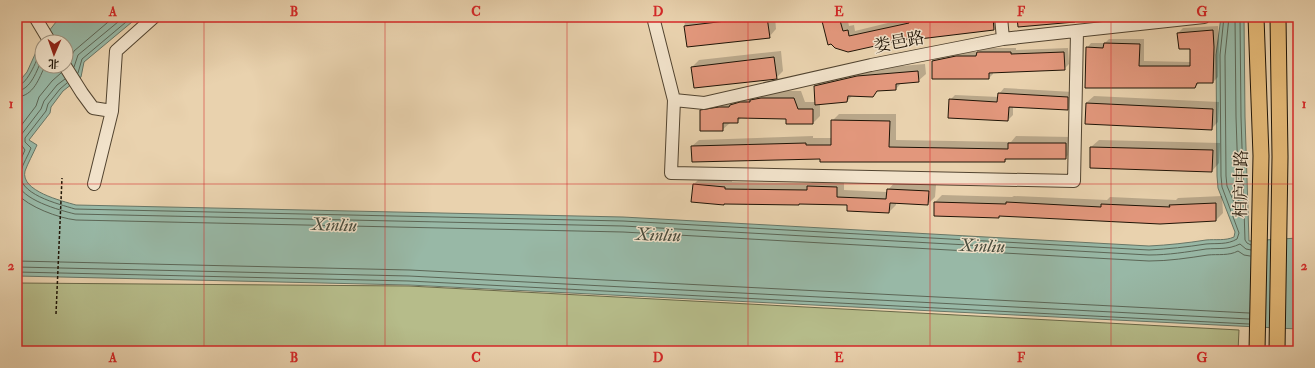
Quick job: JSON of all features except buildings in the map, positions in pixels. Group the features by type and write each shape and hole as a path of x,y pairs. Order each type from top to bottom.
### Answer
{"main road":[{"name":"柏庐中路","path":"1256,17 1261,156 1257,347"},
{"path":"1277,347 1280,157 1278,17"}],"street":[{"path":"94,184 112,110 116,52 154,17"},
{"path":"653,17 674,100 671,173 1074,181 1077,32"},
{"path":"1001,17 1003,39"},
{"name":"娄邑路","path":"674,100 704,103 871,65 1003,39 1204,17"},
{"path":"38,22 45,34"},
{"path":"70,74 93,108 112,110"}],"path":[{"path":"56,314 62,178"}],"green space":[{"path":"17,283 409,286 1239,330 1238,351 17,351"}],"water":[{"name":"Xinliu","path":"60,17 138,17 84,62 81,77 63,91 51,107 50,113 29,140 37,145 25,171 25,178 29,184 43,194 76,205 623,217 1149,246 1234,237 1235,232 1218,188 1216,55 1221,17 1244,17 1245,117 1249,241 1298,238 1298,329 409,285 17,276 17,84 27,72 34,56 34,74 74,74 74,34 47,34"}]}
